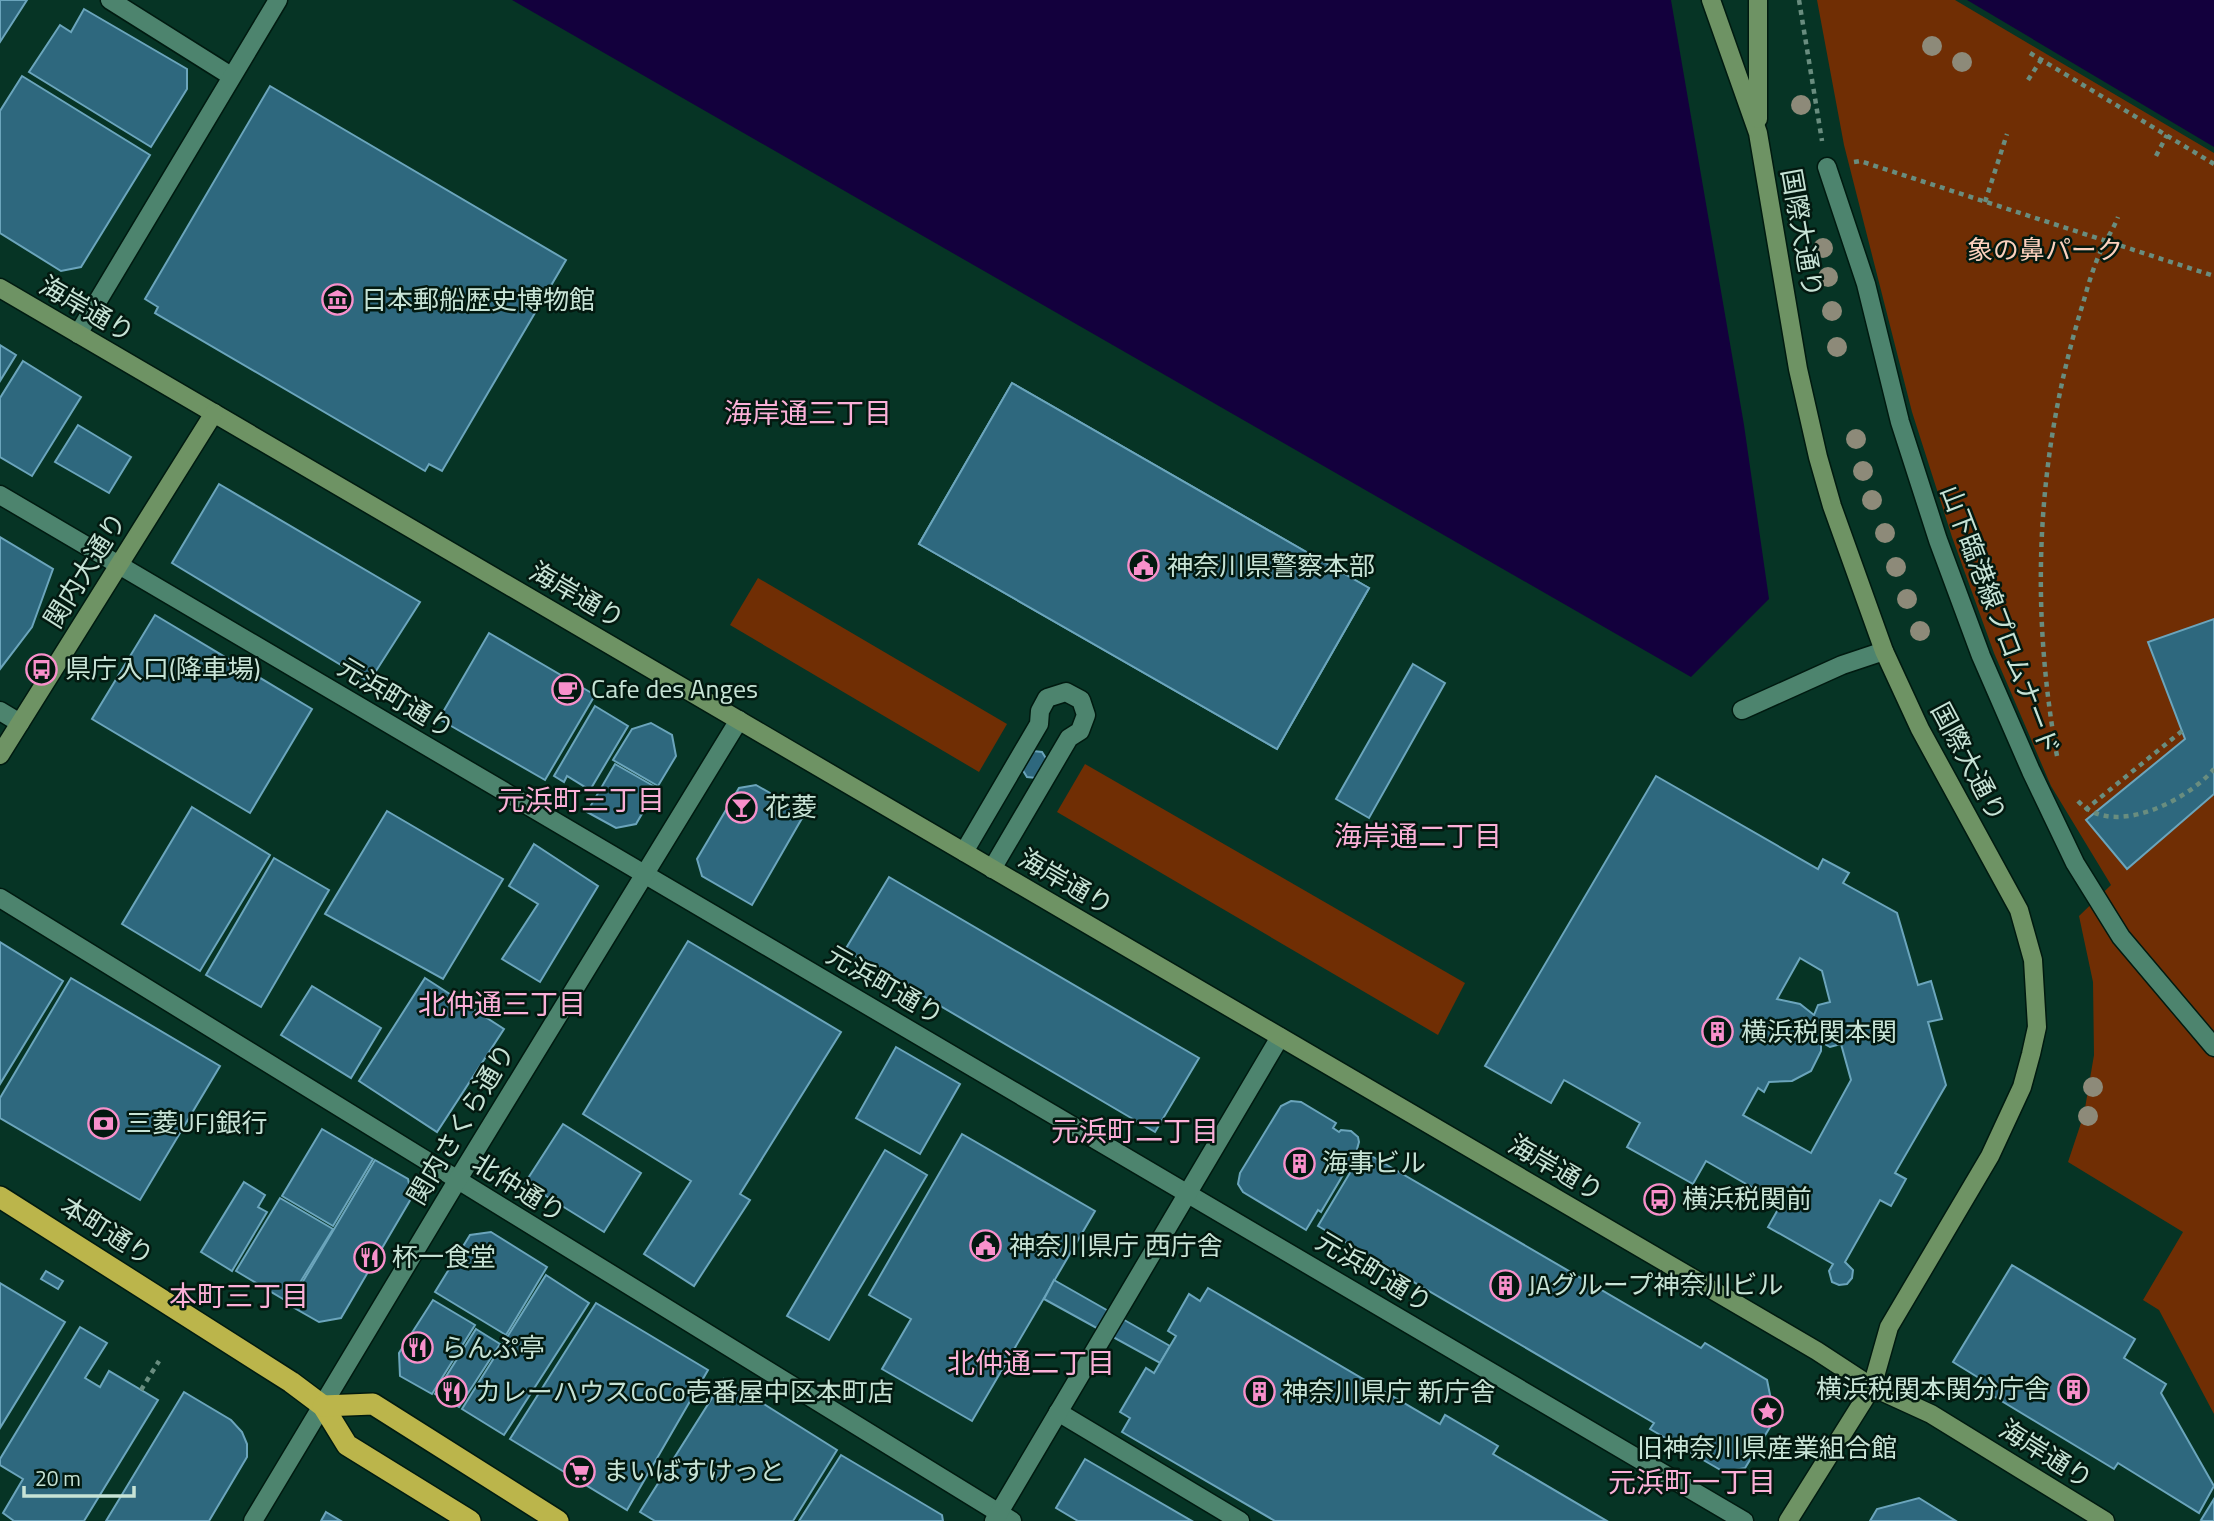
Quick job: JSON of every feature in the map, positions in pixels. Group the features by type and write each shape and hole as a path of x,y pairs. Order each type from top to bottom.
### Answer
{"highway":[{"name":"本町通り","path":"0,1197 291,1382 323,1406 347,1445 470,1521"},
{"path":"323,1406 373,1404 558,1521"}],"street":[{"path":"110,0 231,76"},
{"path":"78,334 278,0"},
{"name":"国際大通り","path":"1711,0 1758,133"},
{"name":"国際大通り","path":"1758,0 1758,133 1798,369 1818,457 1836,518 1884,652 1920,729 2019,910 2033,960 2037,1027 2022,1087 1990,1156 1889,1326 1872,1387 1787,1521"},
{"name":"山下臨港線プロムナード","path":"1827,167 1866,284 1900,422 1938,540 1982,656 2031,771 2075,863 2121,937 2214,1048"},
{"name":"海岸通り","path":"0,288 1805,1344 1872,1387 1931,1414 2105,1521"},
{"name":"関内大通り","path":"0,755 214,413"},
{"name":"元浜町通り","path":"0,495 1744,1521"},
{"path":"1742,710 1842,666 1884,652"},
{"path":"964,852 1039,724 1040,711 1047,698 1066,692 1081,700 1086,715 1080,731 1069,738 992,869"},
{"path":"0,711 20,723"},
{"name":"関内さくら通り","path":"253,1521 739,720"},
{"name":"北仲通り","path":"0,898 1002,1518"},
{"path":"1002,1518 1058,1412 1280,1037"},
{"path":"1058,1412 1240,1521"}],"path":[{"path":"1799,0 1827,167"},
{"path":"2030,53 2214,164"},
{"path":"2028,80 2041,60"},
{"path":"1985,202 2007,134"},
{"path":"2156,156 2168,135"},
{"path":"1860,161 2214,276"},
{"path":"2057,759 2045,679 2040,614 2040,545 2046,466 2060,388 2084,300 2100,253 2118,217"},
{"path":"2094,805 2182,731"},
{"path":"2073,795 2085,810 2097,816 2134,814 2179,798 2201,783 2214,769"},
{"path":"141,1390 159,1361"}],"green space":[{"name":"象の鼻パーク","path":"1817,0 1955,0 2214,153 2214,1414 2159,1310 2143,1300 2183,1232 2068,1162 2084,1114 2094,1055 2093,982 2079,916 2111,885 2051,786 1994,653 1952,537 1912,412 1844,145"},
{"path":"758,578 1007,724 979,772 730,625"},
{"path":"1085,764 1465,983 1438,1035 1057,812"}],"shaded area":[{"path":"512,0 1671,0 1744,425 1769,599 1691,677"},
{"path":"1967,0 2214,0 2214,147"}],"building":[{"path":"0,0 27,0 0,42"},
{"path":"84,9 187,69 187,89 151,147 29,72 60,25 71,32"},
{"path":"22,76 150,155 81,267 61,271 0,233 0,111"},
{"path":"270,86 566,260 442,471 429,464 425,471 155,313 158,307 145,299"},
{"path":"0,345 16,355 0,381"},
{"path":"23,361 81,397 32,476 0,457 0,398"},
{"name":"神奈川県警察本部","path":"1012,383 1369,588 1277,749 919,544"},
{"name":"神奈川県警察本部","path":"1012,383 1369,588 1277,749 919,544"},
{"path":"78,425 131,457 109,493 55,462"},
{"path":"219,484 420,602 369,682 172,563"},
{"path":"0,537 53,569 32,627 0,669"},
{"path":"155,615 312,709 250,813 92,719"},
{"path":"2214,619 2214,794 2127,869 2086,820 2185,739 2148,642"},
{"path":"489,633 595,695 545,780 439,719"},
{"path":"1413,664 1445,683 1369,818 1336,799"},
{"path":"595,706 628,726 590,790 567,776 564,782 554,776"},
{"path":"651,723 672,735 676,756 658,786 613,760 632,729"},
{"path":"1033,751 1042,752 1047,760 1036,778 1027,777 1022,769"},
{"path":"615,764 657,788 636,824 616,828 587,812"},
{"name":"横浜税関本関","path":"1656,776 1818,869 1823,859 1849,873 1843,883 1897,913 1918,985 1931,981 1942,1019 1928,1022 1946,1085 1895,1173 1906,1179 1891,1206 1880,1200 1845,1262 1853,1270 1852,1278 1847,1284 1839,1285 1832,1282 1829,1271 1833,1264 1768,1227 1781,1204 1706,1161 1693,1184 1627,1147 1640,1123 1564,1080 1551,1103 1485,1066","holes":["1800,958 1822,971 1830,1002 1818,1005 1814,1015 1800,1004 1777,999","1821,1042 1830,1047 1841,1044 1851,1080 1811,1153 1743,1115 1758,1088 1764,1092 1769,1082 1792,1081 1811,1071 1821,1051"]},
{"path":"756,785 805,813 752,905 702,876 697,859 739,788"},
{"path":"192,807 270,855 200,971 122,924"},
{"path":"387,811 503,879 443,979 325,914"},
{"path":"534,844 598,886 540,982 502,959 538,904 509,886"},
{"path":"274,858 329,890 261,1007 206,975"},
{"path":"889,877 1199,1058 1155,1132 845,950"},
{"path":"688,941 841,1032 740,1194 750,1200 694,1286 644,1254 691,1181 583,1114"},
{"path":"0,942 63,981 0,1084"},
{"path":"71,978 220,1066 140,1200 0,1118 0,1098"},
{"path":"425,978 504,1029 437,1132 359,1081"},
{"path":"312,986 381,1028 351,1078 281,1035"},
{"path":"896,1047 960,1084 920,1154 856,1118"},
{"name":"海事ビル","path":"1291,1101 1301,1102 1336,1123 1333,1128 1339,1132 1351,1131 1358,1137 1359,1142 1356,1153 1321,1212 1318,1210 1306,1230 1243,1192 1238,1184 1240,1173 1281,1106"},
{"path":"563,1124 641,1173 604,1232 525,1183"},
{"path":"322,1129 373,1159 333,1226 282,1196"},
{"name":"神奈川県庁 西庁舎","path":"962,1134 1095,1211 972,1421 882,1369 911,1319 869,1295"},
{"path":"885,1150 927,1175 829,1340 787,1316"},
{"name":"JAグループ神奈川ビル","path":"1363,1151 1701,1348 1705,1343 1767,1380 1775,1419 1745,1468 1724,1472 1650,1429 1654,1423 1318,1226"},
{"path":"375,1160 408,1179 412,1197 341,1318 319,1322 289,1305"},
{"path":"244,1182 265,1195 258,1207 267,1212 232,1271 201,1252"},
{"path":"280,1198 333,1229 288,1302 236,1271"},
{"path":"491,1232 547,1267 506,1335 435,1292 470,1235"},
{"name":"横浜税関本関分庁舎","path":"2012,1265 2135,1339 2124,1358 2166,1384 2161,1393 2214,1486 2199,1513 2118,1463 2114,1469 1975,1385 1979,1378 1953,1362"},
{"path":"46,1271 63,1281 58,1289 41,1279"},
{"path":"546,1275 589,1303 504,1435 462,1409"},
{"path":"1054,1280 1170,1346 1160,1363 1044,1299"},
{"path":"0,1283 65,1322 0,1428"},
{"name":"神奈川県庁 新庁舎","path":"1208,1288 1440,1424 1445,1415 1498,1446 1493,1454 1607,1521 1275,1521 1122,1432 1130,1418 1120,1412 1146,1368 1154,1373 1176,1336 1168,1331 1189,1294 1200,1301"},
{"path":"433,1300 475,1325 432,1394 400,1376 399,1353"},
{"path":"596,1303 708,1370 627,1510 510,1439"},
{"path":"80,1327 107,1343 85,1378 100,1387 109,1371 158,1400 84,1521 14,1521 3,1513 23,1479 0,1465 0,1459"},
{"path":"476,1329 500,1344 459,1407 435,1394"},
{"path":"724,1379 837,1450 793,1521 655,1521 640,1512"},
{"path":"184,1392 231,1420 242,1432 247,1444 247,1457 209,1521 106,1521"},
{"path":"841,1455 942,1515 943,1521 799,1521"},
{"path":"1085,1459 1192,1521 1078,1521 1056,1508"},
{"path":"1919,1498 1956,1521 1870,1521 1877,1509"},
{"path":"2214,1499 2214,1521 2201,1520"},
{"path":"326,1512 341,1521 321,1521"}],"place":[{"name":"日本郵船歴史博物館","path":"338,300"},
{"name":"神奈川県警察本部","path":"1144,566"},
{"name":"県庁入口(降車場)","path":"42,669"},
{"name":"Cafe des Anges","path":"568,689"},
{"name":"花菱","path":"742,807"},
{"name":"横浜税関本関","path":"1718,1032"},
{"name":"三菱UFJ銀行","path":"103,1123"},
{"name":"海事ビル","path":"1299,1163"},
{"name":"横浜税関前","path":"1659,1199"},
{"name":"神奈川県庁 西庁舎","path":"986,1246"},
{"name":"杯一食堂","path":"369,1257"},
{"name":"JAグループ神奈川ビル","path":"1505,1285"},
{"name":"らんぷ亭","path":"418,1348"},
{"name":"横浜税関本関分庁舎","path":"2073,1389"},
{"name":"カレーハウスCoCo壱番屋中区本町店","path":"452,1392"},
{"name":"神奈川県庁 新庁舎","path":"1259,1392"},
{"name":"旧神奈川県産業組合館","path":"1767,1412"},
{"name":"まいばすけっと","path":"580,1471"}],"district":[{"name":"海岸通三丁目","path":"808,413"},
{"name":"元浜町三丁目","path":"581,800"},
{"name":"海岸通二丁目","path":"1418,836"},
{"name":"北仲通三丁目","path":"502,1004"},
{"name":"元浜町二丁目","path":"1135,1131"},
{"name":"本町三丁目","path":"239,1296"},
{"name":"北仲通二丁目","path":"1031,1363"},
{"name":"元浜町一丁目","path":"1692,1482"}]}
